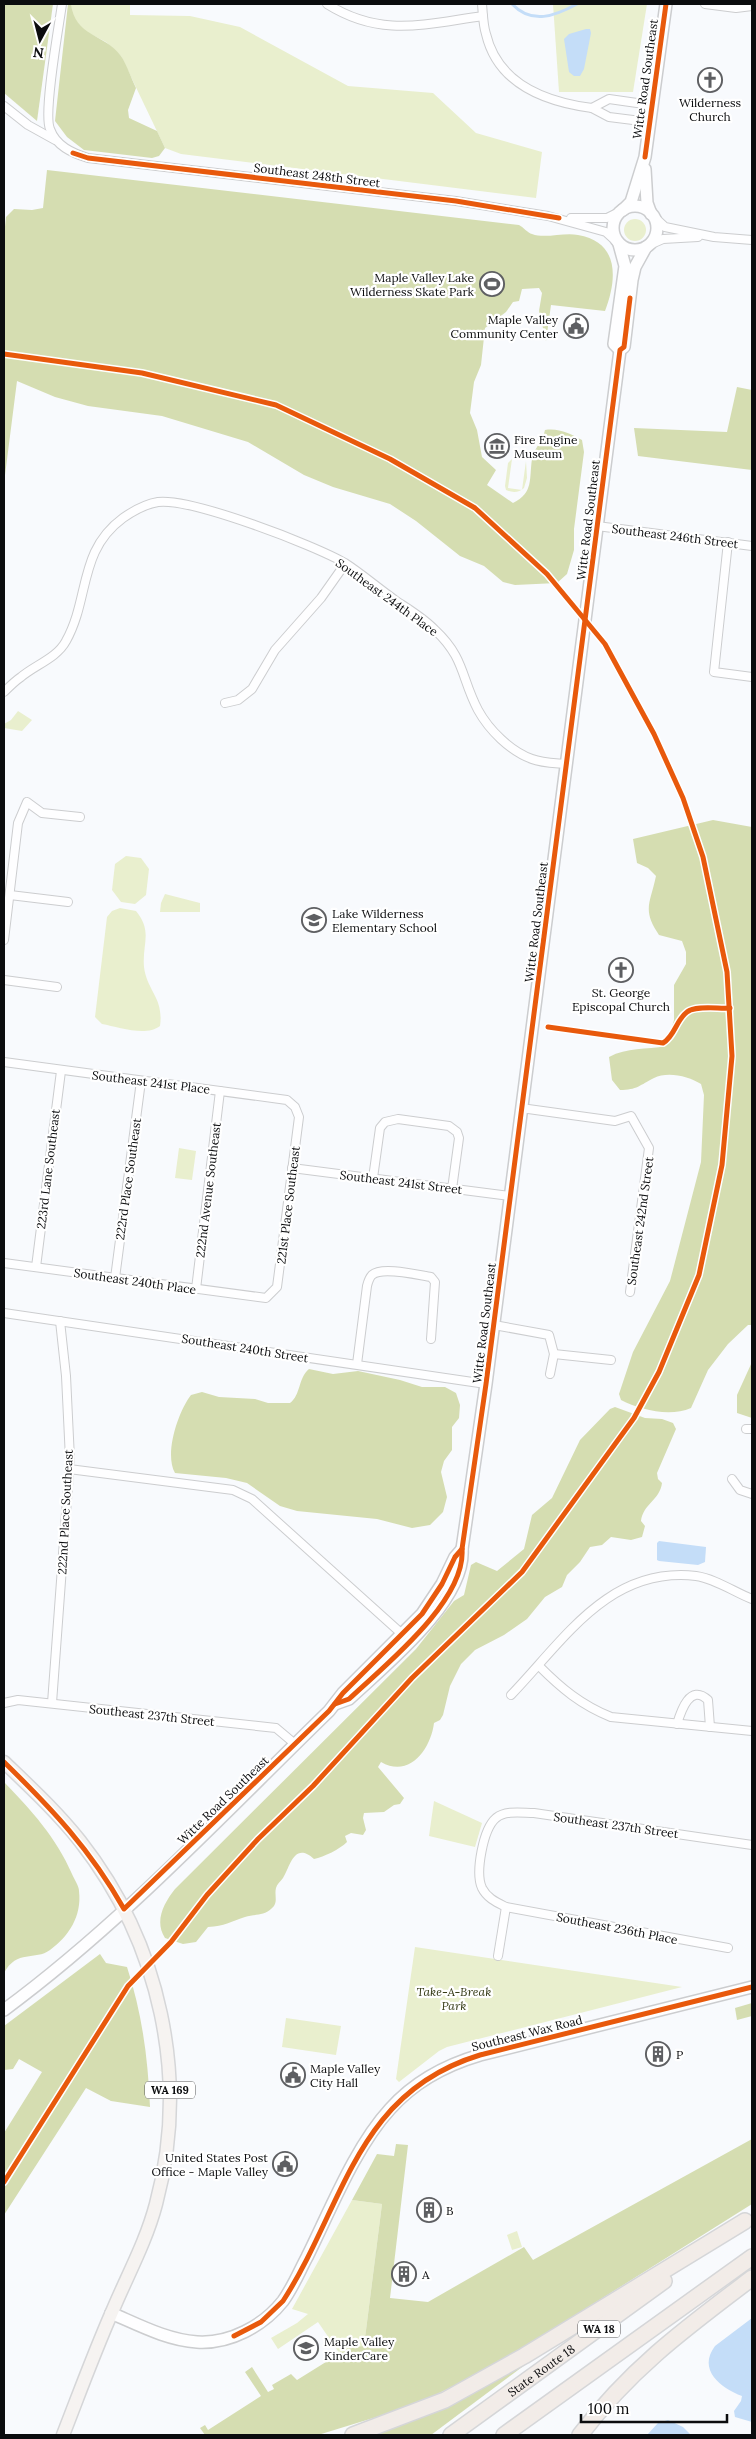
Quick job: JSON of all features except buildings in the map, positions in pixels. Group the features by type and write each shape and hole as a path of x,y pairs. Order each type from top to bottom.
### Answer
{"highway":[{"path":"354,2435 445,2400 524,2356 749,2219"},
{"name":"State Route 18","path":"451,2435 749,2219"},
{"name":"WA 18","path":"504,2435 752,2257"},
{"path":"580,2435 605,2403 663,2346 752,2278"}],"main road":[{"name":"WA 169","path":"4,1762 63,1821 79,1840 110,1884 124,1909 152,1976 164,2029 170,2092 169,2137 156,2205 143,2244 111,2313 63,2435"}],"street":[{"path":"57,141 49,129 48,115 62,4"},
{"path":"327,4 344,14 366,23 384,26 405,26 484,16"},
{"path":"482,4 490,48 505,72 519,85 554,101 592,108 608,116 649,122"},
{"name":"Witte Road Southeast","path":"622,211 633,197 645,157 666,4"},
{"path":"705,4 736,8 752,6"},
{"path":"592,108 609,100 651,105"},
{"name":"Southeast 248th Street","path":"4,106 28,126 57,141 70,152 88,158 456,201 559,218 606,232 619,243"},
{"name":"Witte Road Southeast","path":"645,157 648,203 651,214"},
{"path":"714,236 672,238 632,250 619,243 613,230 613,223 622,211 640,207 665,227 714,236 752,240"},
{"name":"Southeast 248th Street","path":"559,218 599,219 613,217 622,211"},
{"path":"646,246 656,234 656,224 651,214"},
{"name":"Witte Road Southeast","path":"619,243 626,266 614,344 620,350"},
{"name":"Witte Road Southeast","path":"336,1704 349,1699 413,1639 439,1608 458,1574 463,1560 462,1549 494,1325 620,350 624,347 635,267 646,246"},
{"name":"Southeast 244th Place","path":"4,692 65,644 72,631 89,564 103,536 124,517 143,506 158,502 184,503 323,552 346,564 434,628 450,645 457,655 478,710 488,726 502,740 532,759 566,764"},
{"name":"Southeast 246th Street","path":"597,526 752,546"},
{"path":"728,542 714,672 752,677"},
{"path":"225,703 238,700 252,689 275,650 322,598 346,564"},
{"path":"4,940 18,823 27,802 42,812 80,817"},
{"path":"10,895 68,902"},
{"path":"4,980 57,987"},
{"name":"Southeast 241st Place","path":"4,1062 288,1100 295,1107"},
{"name":"223rd Lane Southeast","path":"36,1267 61,1071"},
{"name":"222rd Place Southeast","path":"115,1278 141,1081"},
{"name":"222nd Avenue Southeast","path":"196,1289 220,1091"},
{"name":"221st Place Southeast","path":"266,1298 278,1287 299,1117 295,1107"},
{"name":"Southeast 242nd Street","path":"522,1108 615,1121 631,1116 650,1148 630,1292"},
{"path":"373,1178 380,1128 385,1122 390,1120 406,1120 449,1126 457,1132 459,1138 452,1189"},
{"name":"Southeast 241st Street","path":"292,1168 510,1196"},
{"name":"Southeast 240th Place","path":"4,1263 266,1298"},
{"path":"357,1364 367,1286 369,1278 376,1272 385,1270 431,1277 435,1282 431,1338"},
{"name":"Southeast 240th Street","path":"4,1313 486,1384"},
{"name":"222nd Place Southeast","path":"52,1704 69,1468 66,1376 60,1321"},
{"path":"494,1325 549,1335 554,1354 550,1374"},
{"path":"554,1354 610,1360"},
{"path":"69,1468 233,1490 243,1494 282,1526 402,1634 398,1646 374,1670 371,1678"},
{"path":"732,1479 740,1490 752,1494"},
{"name":"Witte Road Southeast","path":"4,2010 69,1958 124,1909 336,1704 343,1693 402,1634 430,1602 455,1556 462,1549"},
{"path":"511,1694 584,1616 610,1596 640,1580 654,1577 697,1576 716,1582 752,1599"},
{"path":"539,1666 566,1692 589,1708 610,1716 752,1731"},
{"path":"677,1724 686,1701 692,1696 698,1695 708,1700 710,1727"},
{"name":"Southeast 237th Street","path":"4,1703 18,1700 276,1728 295,1744"},
{"name":"Southeast 237th Street","path":"506,1907 492,1900 482,1888 478,1874 487,1831 496,1818 506,1813 534,1813 752,1845"},
{"path":"498,1956 506,1907"},
{"name":"Southeast 236th Place","path":"506,1907 728,1948"},
{"name":"Southeast Wax Road","path":"111,2313 160,2334 188,2341 214,2340 251,2329 274,2310 292,2287 360,2153 375,2128 390,2109 426,2079 453,2064 480,2055 752,1987"}],"green space":[{"path":"4,4 53,4 37,121 4,93"},
{"path":"68,4 71,4 78,23 84,29 107,43 121,56 136,88 128,110 129,118 157,131 165,148 159,156 152,158 84,150 67,137 55,121"},
{"path":"71,4 130,4 130,15 190,16 240,27 348,86 433,93 476,133 542,152 536,198 181,154 165,148 121,56 106,42 85,31 72,17"},
{"path":"553,4 647,4 633,92 559,92"},
{"path":"47,170 519,225 530,233 537,235 578,235 592,239 602,245 612,264 613,275 612,287 605,311 551,305 546,341 539,311 542,293 539,288 522,289 519,301 513,302 506,312 485,328 481,365 474,382 470,413 477,430 482,457 496,470 487,485 513,503 520,499 527,490 533,455 545,430 560,431 582,440 584,452 574,529 574,550 567,574 557,583 515,585 503,582 484,566 460,556 416,521 390,504 333,487 304,475 248,442 162,416 88,406 55,397 17,381 4,483 4,236 6,217 14,209 32,210 43,208"},
{"path":"631,219 639,219 646,226 646,234 639,241 631,241 624,234 624,226"},
{"path":"737,387 752,390 752,470 638,456 634,428 727,432"},
{"path":"512,459 508,488 522,490 518,492 506,490 505,486 508,463"},
{"path":"526,461 527,478 522,490"},
{"path":"18,711 32,720 22,731 4,728 4,724 11,720"},
{"path":"713,820 752,827 752,1325 748,1325 728,1344 708,1370 691,1408 683,1411 665,1412 629,1404 621,1400 619,1394 633,1352 670,1281 701,1162 704,1095 701,1084 684,1077 671,1075 659,1076 635,1088 620,1090 612,1080 609,1057 630,1050 666,1046 674,1020 674,985 686,964 686,952 682,941 659,935 651,919 649,907 656,876 648,868 637,863 633,839"},
{"path":"126,856 141,858 149,869 146,895 135,904 121,902 112,890 115,864"},
{"path":"165,894 200,903 200,912 160,912"},
{"path":"120,908 136,911 144,925 146,938 144,967 148,982 160,1008 161,1016 160,1026 147,1031 124,1029 102,1024 95,1017 107,917 112,911"},
{"path":"179,1148 196,1151 192,1180 175,1178"},
{"path":"752,1362 752,1418 737,1413 737,1395"},
{"path":"309,1369 333,1374 358,1371 422,1387 445,1387 456,1393 460,1405 459,1418 452,1427 452,1450 444,1461 441,1472 447,1497 443,1512 430,1525 412,1528 377,1519 297,1511 280,1506 247,1483 226,1478 175,1473 171,1455 174,1433 181,1412 191,1395 202,1392 219,1397 255,1399 268,1403 290,1403 294,1400 303,1377"},
{"path":"615,1407 645,1418 662,1419 673,1423 676,1429 657,1473 658,1479 662,1483 661,1489 642,1515 641,1521 645,1526 642,1537 631,1540 611,1537 602,1545 590,1547 580,1562 567,1575 562,1587 545,1597 527,1619 504,1635 475,1650 461,1664 450,1686 443,1715 440,1720 434,1723 429,1742 424,1751 410,1764 401,1767 381,1762 378,1767 404,1798 400,1804 394,1805 384,1812 364,1813 363,1818 366,1830 363,1835 351,1833 345,1836 347,1842 332,1852 314,1859 307,1854 297,1854 277,1885 275,1904 268,1911 223,1925 208,1927 196,1942 183,1944 165,1938 160,1925 160,1919 167,1900 175,1889 416,1649 454,1601 464,1595 471,1565 476,1562 497,1571 524,1549 532,1515 552,1498 580,1440 610,1409"},
{"path":"4,1782 51,1836 66,1861 79,1889 79,1900 73,1925 57,1944 44,1953 20,1958 9,1966 4,1973"},
{"path":"434,1801 482,1823 475,1847 429,1836"},
{"name":"Take-A-Break Park","path":"415,1947 682,1987 447,2047 399,2082 396,2079"},
{"path":"100,1954 106,1963 127,1967 137,2001 143,2036 148,2071 150,2107 111,2101 86,2088 4,2215 4,2133 42,2072 19,2059 13,2069 4,2070 4,2026"},
{"path":"752,2003 752,2016 737,2020 735,2008"},
{"path":"286,2018 341,2026 336,2055 282,2047"},
{"path":"752,2139 752,2204 493,2367 433,2396 383,2415 318,2435 205,2435 200,2428 205,2425 208,2430 261,2396 245,2372 252,2367 268,2392 274,2389 272,2385 291,2374 297,2380 350,2347 364,2346 382,2204 352,2200 377,2154 394,2156 396,2144 408,2145 390,2298 428,2302 524,2247 533,2260"},
{"path":"352,2200 382,2204 364,2346 350,2347 340,2354 318,2322 278,2349 271,2338 297,2323 308,2314 292,2309"},
{"path":"517,2231 522,2247 512,2250 507,2235"},
{"path":"537,2356 431,2435 366,2435"}],"water":[{"path":"590,29 591,33 584,69 580,76 574,76 569,72 564,39 569,34"},
{"path":"659,1541 706,1547 705,1562 698,1565 659,1561 657,1560 657,1543"},
{"path":"752,2318 752,2422 735,2417 734,2411 742,2396 719,2383 710,2370 709,2363 710,2355 715,2346"},
{"path":"668,2420 683,2427 691,2435 647,2435 658,2423"}],"waterway":[{"path":"512,4 520,11 536,16 552,15 577,4"}],"cycle path":[{"path":"645,157 666,4"},
{"path":"73,153 88,158 456,201 559,218"},
{"path":"335,1704 349,1699 420,1631 451,1590 460,1569 486,1384 620,350 624,347 630,298"},
{"path":"4,354 142,373 276,405 390,459 475,508 547,574 605,644 654,734 683,798 703,857 727,972 732,1056 722,1165 699,1275 659,1372 634,1418 522,1572 412,1678 313,1786 258,1839 207,1895 171,1942 128,1986 4,2182"},
{"path":"548,1027 663,1043 687,1012 702,1008 730,1008"},
{"path":"4,1762 38,1796 84,1849 98,1867 124,1909 329,1711 343,1693 422,1614 442,1584 455,1557 462,1549"},
{"path":"234,2336 261,2322 283,2301 304,2264 358,2156 379,2124 405,2096 438,2073 480,2055 752,1987"}],"place":[{"name":"Wilderness Church","path":"710,80"},
{"name":"Maple Valley Lake Wilderness Skate Park","path":"492,284"},
{"name":"Maple Valley Community Center","path":"576,326"},
{"name":"Fire Engine Museum","path":"497,446"},
{"name":"Lake Wilderness Elementary School","path":"314,920"},
{"name":"St. George Episcopal Church","path":"621,970"},
{"name":"P","path":"658,2054"},
{"name":"Maple Valley City Hall","path":"293,2075"},
{"name":"United States Post Office - Maple Valley","path":"285,2164"},
{"name":"B","path":"429,2210"},
{"name":"A","path":"404,2274"},
{"name":"Maple Valley KinderCare","path":"306,2348"}]}
